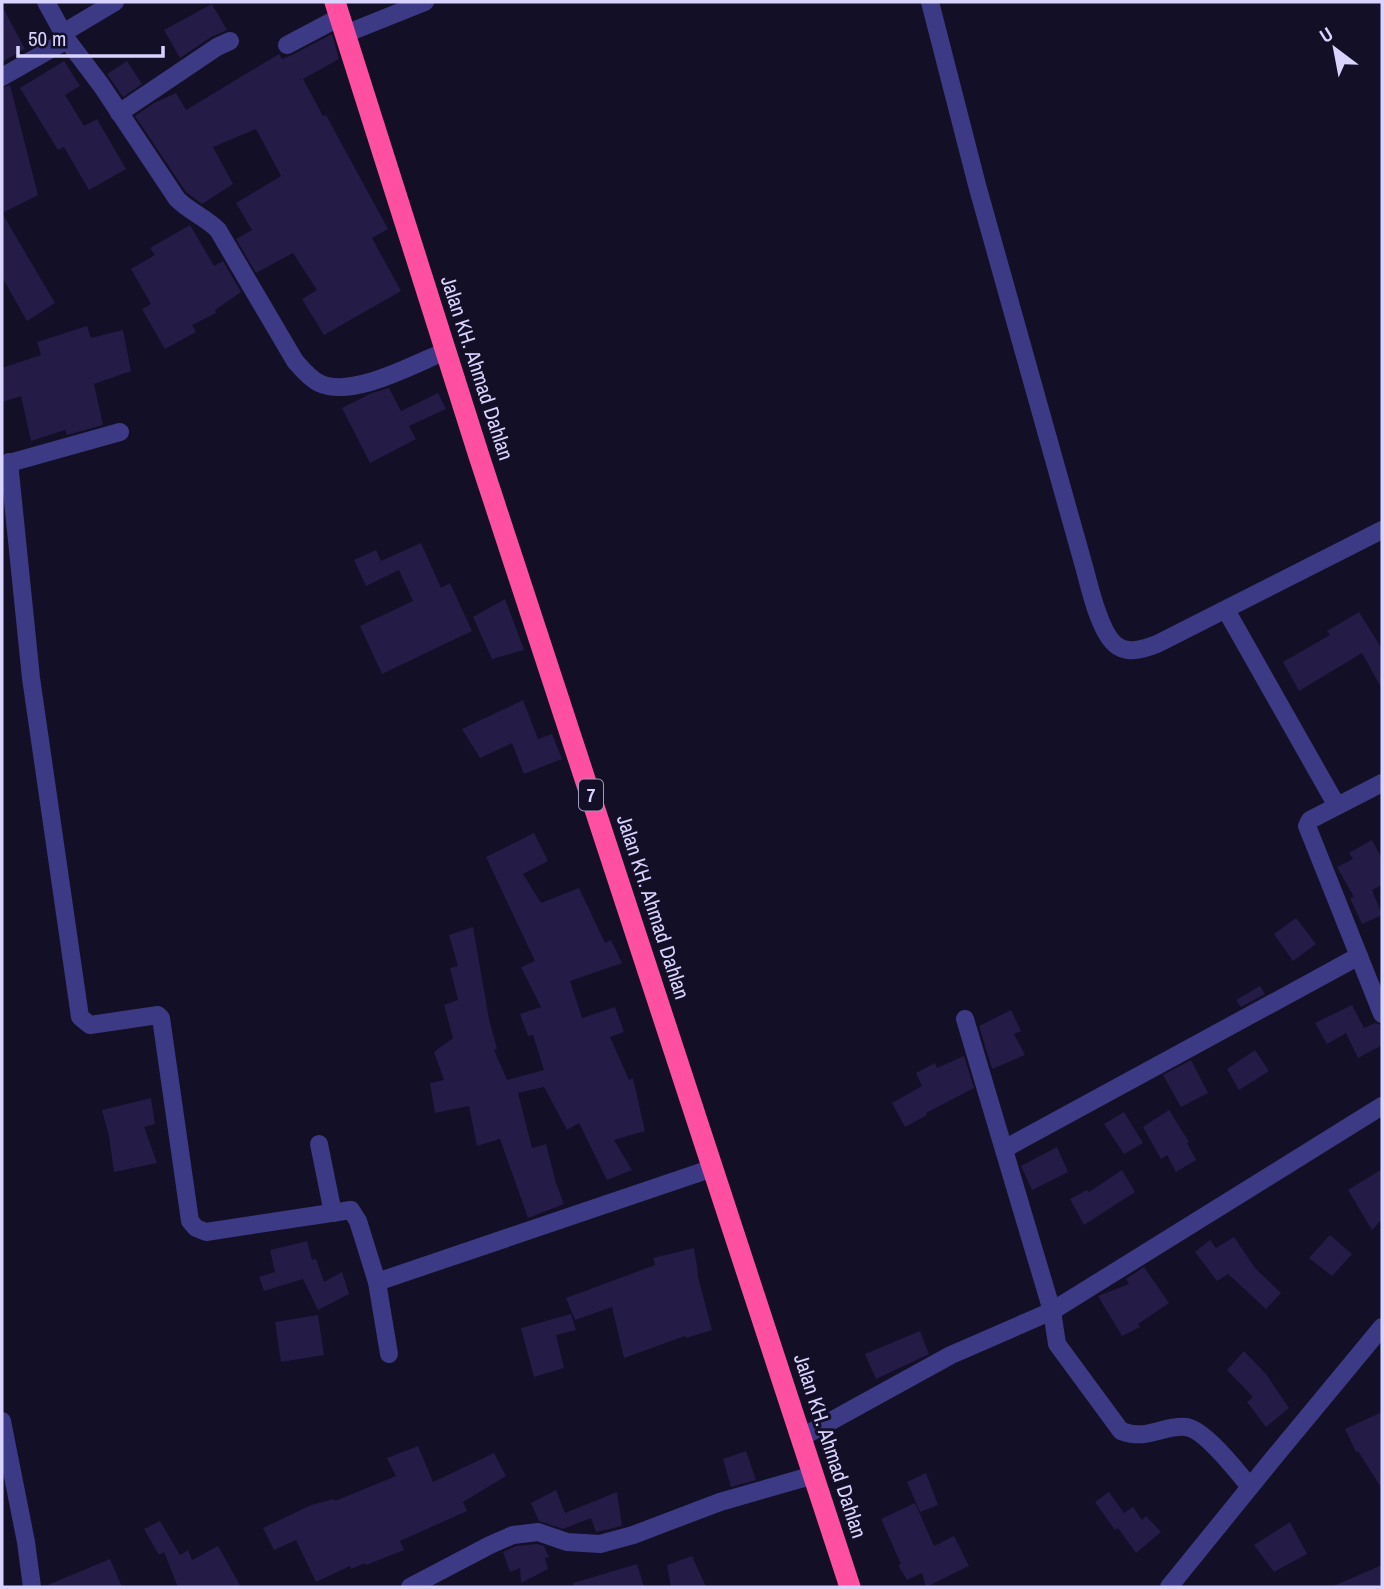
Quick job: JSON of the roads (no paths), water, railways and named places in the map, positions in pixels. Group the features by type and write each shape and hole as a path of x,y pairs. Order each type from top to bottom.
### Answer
{"highway":[{"name":"Jalan KH. Ahmad Dahlan","path":"340,17 446,351 850,1587"}],"street":[{"path":"46,2 65,37 101,85 177,199 186,208 207,219 218,230 295,361 309,377 338,388 368,383 446,351"},
{"path":"2,77 115,2"},
{"path":"287,45 340,17 425,2"},
{"path":"930,2 977,185 1085,570 1108,634 1118,647 1128,650 1157,644 1382,530"},
{"path":"119,113 230,41"},
{"path":"120,432 5,464 31,678 80,1017 90,1025 158,1015 160,1018 190,1221 196,1228 206,1232 351,1210 356,1216 377,1282 389,1354"},
{"path":"1226,610 1336,806"},
{"path":"1382,783 1310,820 1307,826 1382,1014"},
{"path":"1004,1149 1359,956"},
{"path":"965,1019 1052,1311 1057,1344 1121,1431 1134,1436 1187,1427 1199,1433 1250,1487"},
{"path":"802,1437 951,1355 1052,1311 1382,1106"},
{"path":"319,1144 332,1213"},
{"path":"377,1282 713,1168"},
{"path":"1173,1586 1250,1487 1382,1327"},
{"path":"2,1421 32,1587"},
{"path":"410,1587 513,1535 538,1532 567,1542 600,1544 633,1535 720,1502 814,1475"}]}
